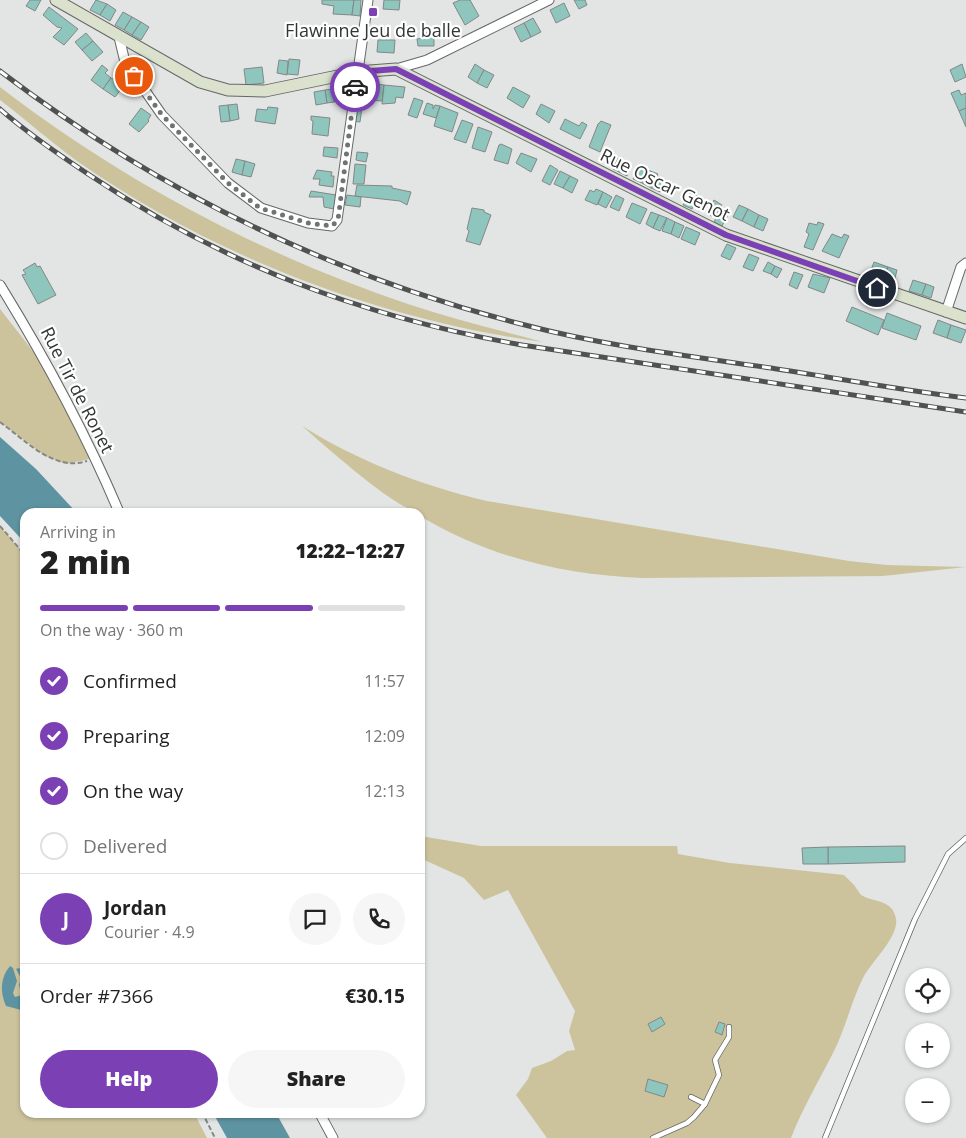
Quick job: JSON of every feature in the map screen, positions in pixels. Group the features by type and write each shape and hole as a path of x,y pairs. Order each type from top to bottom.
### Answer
{"street":[{"path":"56,0 200,82 228,90 265,91 357,72 396,69 426,60 549,0"},
{"path":"119,37 125,62 162,115 228,183 260,208 308,223 332,226 338,220 368,0"},
{"name":"Rue Oscar Genot","path":"396,69 726,235 966,318"},
{"path":"946,312 961,268 966,263"},
{"name":"Rue Tir de Ronet","path":"0,285 49,370 117,508"},
{"path":"322,1118 333,1138"}],"lane":[{"path":"825,1138 916,919 948,854 966,838"},
{"path":"653,1138 687,1124 705,1104 718,1075 715,1060 729,1037 729,1027"},
{"path":"691,1097 705,1104"}],"path":[{"path":"0,422 45,456 66,464 84,462 94,458"},
{"path":"0,526 20,549"},
{"path":"205,1118 215,1138"}],"shaded area":[{"path":"0,87 95,154 144,184 247,239 300,263 408,304 543,342 481,332 420,318 359,300 299,279 241,254 184,227 77,161 0,100"},
{"path":"0,309 54,378 94,458 66,464 45,456 0,422"},
{"path":"302,426 346,451 391,471 438,488 487,501 849,561 887,565 966,567 883,576 642,578 584,573 527,561 472,543 425,519 425,508 407,508 395,501 342,461"},
{"path":"0,526 20,549 20,1118 197,1118 207,1138 0,1138"},
{"path":"425,837 481,846 677,846 678,854 730,863 844,875 861,895 882,902 891,908 896,919 896,926 889,941 863,978 835,1049 806,1104 791,1138 547,1138 516,1095 528,1079 532,1068 551,1061 567,1051 575,1050 569,1031 575,1011 508,890 484,900 464,878 425,860"}],"water":[{"path":"0,437 36,469 72,508 20,508 20,538 0,516"},
{"path":"10,966 13,968 17,981 13,993 15,997 20,996 20,1010 6,1006 4,1001 2,985"},
{"path":"16,969 20,969 20,976"},
{"path":"216,1118 279,1118 290,1138 227,1138"}],"building":[{"path":"30,0 41,0 35,11 26,6"},
{"path":"96,0 107,4 100,15 90,10"},
{"path":"322,0 354,0 352,15 333,14 334,6 322,4"},
{"path":"354,0 361,0 360,16 352,15"},
{"path":"384,0 400,0 399,10 383,9"},
{"path":"460,0 470,0 479,16 465,25 453,3"},
{"path":"574,0 585,0 587,5 579,9"},
{"path":"564,3 570,16 556,23 550,10"},
{"path":"107,4 116,10 110,21 100,15"},
{"path":"49,7 78,29 64,45 53,37 62,28 57,27 43,15"},
{"path":"123,12 132,17 124,30 115,25"},
{"path":"132,17 141,22 132,35 124,30"},
{"path":"533,18 541,32 531,37 524,23"},
{"path":"141,22 149,27 141,40 132,35"},
{"path":"524,23 531,37 521,42 514,28"},
{"path":"86,33 93,41 82,50 75,42"},
{"path":"424,33 434,33 434,46 418,46 417,39 423,38"},
{"path":"378,40 395,40 394,53 377,52"},
{"path":"93,41 103,52 92,61 82,50"},
{"path":"289,59 300,60 298,75 287,74"},
{"path":"279,60 288,61 287,75 277,73"},
{"path":"475,64 484,70 477,83 468,77"},
{"path":"962,64 966,77 955,82 950,70"},
{"path":"102,65 108,70 105,73 111,78 103,89 91,80"},
{"path":"262,67 264,83 246,85 244,69"},
{"path":"484,70 494,75 487,88 477,83"},
{"path":"111,78 117,81 120,78 126,83 115,97 103,89"},
{"path":"361,82 369,83 367,107 362,107 360,122 352,121 358,84"},
{"path":"369,83 384,85 382,101 368,100"},
{"path":"384,85 405,87 403,98 396,97 395,103 382,104"},
{"path":"347,86 347,99 334,102 332,89"},
{"path":"513,87 530,96 523,108 507,98"},
{"path":"332,89 334,102 327,103 325,90"},
{"path":"325,90 327,103 316,105 314,92"},
{"path":"959,90 961,95 966,93 966,108 959,111 951,93"},
{"path":"414,98 423,101 417,118 408,115"},
{"path":"427,103 433,105 433,109 435,105 440,106 436,118 423,114"},
{"path":"237,104 239,119 230,121 228,105"},
{"path":"541,104 555,111 549,123 536,114"},
{"path":"228,105 230,121 221,122 219,106"},
{"path":"440,106 458,113 452,132 434,126"},
{"path":"268,107 278,108 275,124 255,121 257,109 267,110"},
{"path":"141,108 151,115 149,121 139,132 129,124"},
{"path":"966,108 966,127 959,111"},
{"path":"311,116 330,118 328,136 312,134 313,121"},
{"path":"565,119 579,126 582,122 587,125 580,139 560,129"},
{"path":"462,120 473,124 466,143 454,139"},
{"path":"601,121 611,125 600,152 589,147"},
{"path":"478,127 492,132 485,152 472,148"},
{"path":"501,144 512,149 508,164 494,160"},
{"path":"324,147 338,148 337,158 323,156"},
{"path":"357,152 368,153 366,162 356,160"},
{"path":"521,153 537,159 531,172 516,163"},
{"path":"618,158 630,165 627,176 613,169"},
{"path":"236,159 245,161 242,175 232,172"},
{"path":"245,161 255,164 251,177 242,175"},
{"path":"355,164 366,165 364,184 353,184"},
{"path":"550,165 558,170 550,185 542,181"},
{"path":"640,166 648,170 642,183 633,179"},
{"path":"317,170 332,172 331,176 334,176 333,187 319,185 320,179 313,179"},
{"path":"648,170 658,174 651,188 642,183"},
{"path":"560,171 570,176 563,188 554,184"},
{"path":"570,176 578,180 572,193 563,188"},
{"path":"657,176 666,180 660,192 651,188"},
{"path":"357,185 392,186 392,188 411,192 407,205 400,201 355,196"},
{"path":"596,189 603,192 597,205 585,200 590,190 594,192"},
{"path":"311,191 336,195 334,209 324,207 323,197 309,197"},
{"path":"603,192 612,197 606,208 598,204"},
{"path":"690,192 699,197 692,209 683,205"},
{"path":"347,195 361,197 360,207 345,205"},
{"path":"616,195 624,199 619,211 610,207"},
{"path":"714,200 722,205 715,218 707,213"},
{"path":"632,203 647,209 640,224 626,217"},
{"path":"739,205 748,209 742,221 733,217"},
{"path":"472,208 484,210 484,212 491,215 480,245 466,241"},
{"path":"748,209 759,215 754,227 742,221"},
{"path":"720,210 728,215 722,226 714,222"},
{"path":"651,212 659,215 653,228 646,224"},
{"path":"659,215 667,218 660,231 653,228"},
{"path":"759,215 768,219 763,231 754,227"},
{"path":"667,218 675,222 671,234 662,231"},
{"path":"675,222 684,226 679,238 671,234"},
{"path":"818,222 824,224 813,250 804,247 809,234 806,232 809,223 817,225"},
{"path":"686,227 700,233 695,245 681,239"},
{"path":"832,234 842,238 844,234 849,236 839,258 822,251"},
{"path":"727,244 736,248 730,260 721,256"},
{"path":"749,254 759,258 753,271 743,267"},
{"path":"768,262 775,266 771,274 763,271"},
{"path":"874,262 888,267 884,278 870,273"},
{"path":"35,263 37,267 40,266 56,295 38,304 22,275 26,274 23,270"},
{"path":"775,266 782,269 777,278 771,274"},
{"path":"888,267 897,270 894,282 884,278"},
{"path":"794,272 803,275 797,289 789,285"},
{"path":"813,274 830,278 824,293 808,287"},
{"path":"913,280 926,284 922,295 909,291"},
{"path":"926,284 934,287 931,298 922,295"},
{"path":"852,307 884,320 878,335 846,321"},
{"path":"887,313 921,326 916,340 882,328"},
{"path":"938,320 951,325 947,338 933,333"},
{"path":"951,325 966,330 961,343 947,338"},
{"path":"905,846 905,862 828,864 828,847"},
{"path":"828,847 828,864 803,864 802,848"},
{"path":"661,1017 665,1024 652,1032 648,1024"},
{"path":"719,1022 725,1024 722,1035 715,1032"},
{"path":"648,1079 668,1085 664,1097 645,1091"}],"railway":[{"path":"0,71 60,115 122,155 185,192 250,225 316,255 384,282 454,305 525,325 586,339 647,350 966,398"},
{"path":"0,109 32,135 88,174 190,235 296,283 350,302 406,319 522,345 966,412"}],"way so far":[{"path":"134,76 162,115 228,183 260,208 308,223 332,226 338,220 355,87"}],"place":[{"name":"Flawinne Jeu de balle","path":"373,12"}],"route":[{"path":"355,87 357,72 396,69 726,235 877,288"}]}
